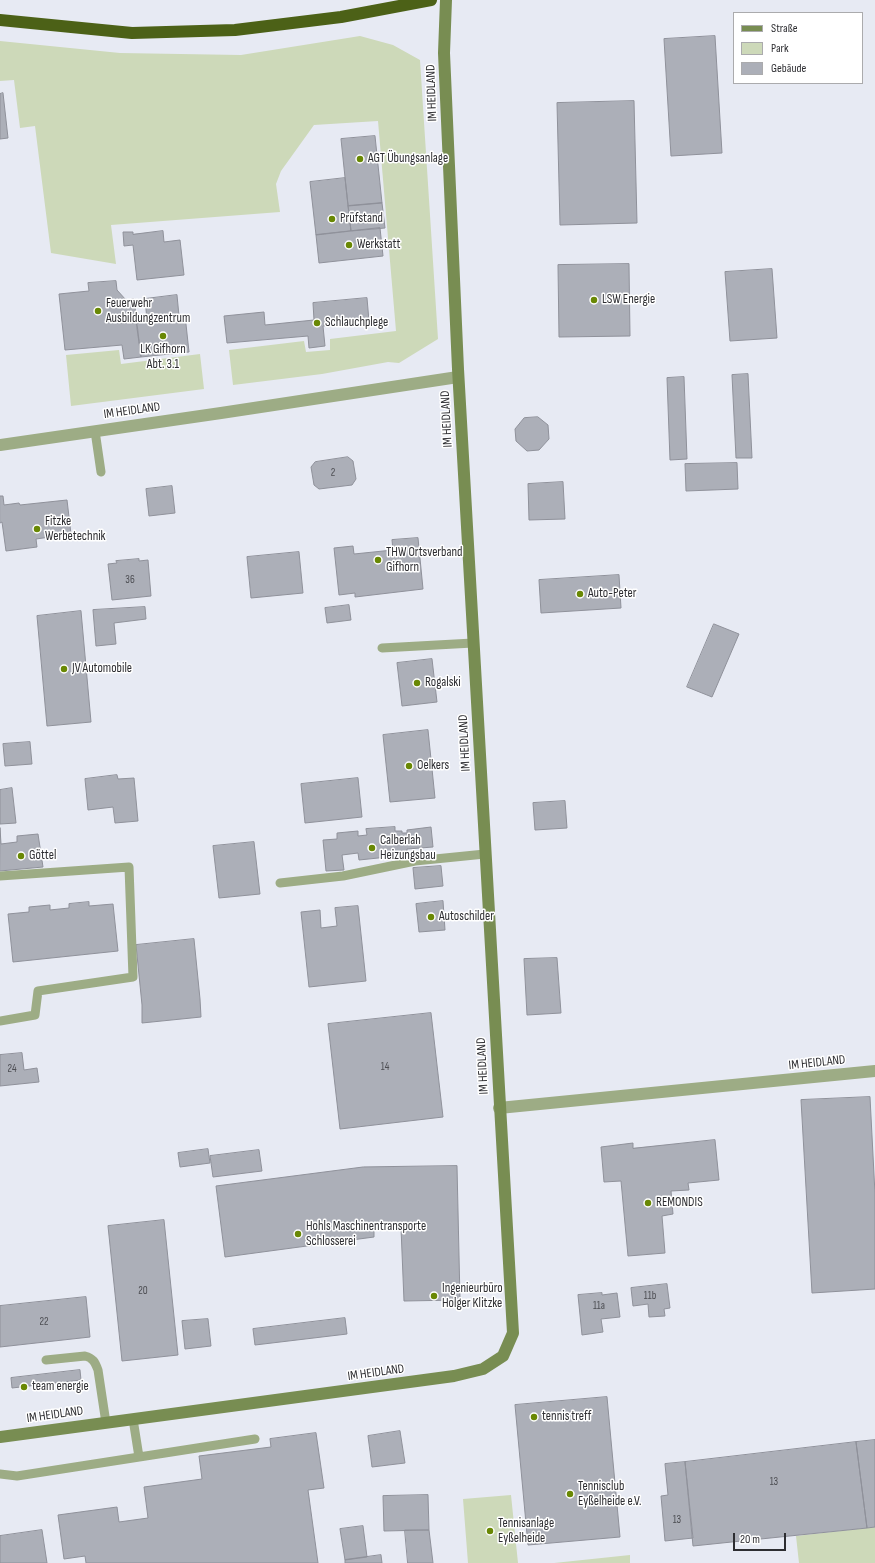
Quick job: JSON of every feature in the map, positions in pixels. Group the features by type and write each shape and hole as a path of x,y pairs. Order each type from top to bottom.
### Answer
{"highway":[{"path":"0,20 132,33 235,30 341,17 431,0"}],"street":[{"name":"IM HEIDLAND","path":"0,1437 454,1376 484,1369 503,1356 513,1333 458,376 444,53 446,0"},
{"name":"IM HEIDLAND","path":"0,444 458,376"},
{"name":"IM HEIDLAND","path":"500,1108 875,1071"}],"lane":[{"path":"95,431 102,472"},
{"path":"382,648 473,643"},
{"path":"280,883 343,876 415,861 485,854"},
{"path":"0,876 130,867 133,977 38,991 35,1015 0,1021"},
{"path":"46,1360 85,1356 91,1358 95,1362 98,1370 106,1423"},
{"path":"133,1419 139,1457"},
{"path":"0,1474 17,1476 255,1439"}],"green space":[{"path":"360,36 393,45 420,60 438,339 399,363 388,362 322,374 233,385 229,350 304,341 306,352 330,350 330,339 396,331 378,121 314,125 281,171 276,184 280,212 111,225 116,264 51,253 35,126 20,128 14,80 0,81 0,41 120,53 241,55"},
{"path":"119,350 121,364 200,354 204,389 71,406 66,355"},
{"name":"Tennisanlage Eyßelheide","path":"511,1495 518,1563 468,1563 463,1499"},
{"path":"875,1527 875,1563 799,1563 796,1536"},
{"name":"Tennisanlage Eyßelheide","path":"630,1555 630,1563 554,1563"}],"building":[{"path":"715,36 722,153 671,156 664,39"},
{"path":"3,93 8,138 0,139 0,94"},
{"path":"634,101 637,223 560,225 557,103"},
{"name":"AGT Übungsanlage","path":"375,136 382,203 348,206 341,139"},
{"name":"Prüfstand","path":"345,178 351,231 316,235 310,182"},
{"path":"382,203 385,228 351,231 348,206"},
{"name":"Werkstatt","path":"380,228 383,256 319,263 316,235"},
{"path":"163,231 164,242 180,240 184,275 137,280 133,245 124,246 123,232 133,232 133,234"},
{"name":"LSW Energie","path":"629,264 630,336 559,337 558,265"},
{"path":"772,269 777,338 730,341 725,272"},
{"name":"Feuerwehr Ausbildungzentrum","path":"116,281 117,290 126,300 134,299 141,357 124,359 122,345 65,350 59,294 89,291 88,283"},
{"name":"LK Gifhorn Abt. 3.1","path":"177,295 179,316 185,315 189,352 141,357 136,321 147,320 145,299"},
{"name":"Schlauchplege","path":"367,298 369,321 323,326 325,346 309,348 308,336 227,343 224,316 264,312 265,325 314,320 313,303"},
{"path":"748,374 752,458 736,458 732,375"},
{"path":"684,377 687,459 670,460 667,378"},
{"path":"538,417 548,425 549,439 539,450 527,451 516,441 515,429 524,418"},
{"path":"348,457 353,461 356,479 352,485 319,489 314,485 311,467 315,462"},
{"path":"737,463 738,489 686,491 685,464"},
{"path":"563,482 565,519 529,520 528,484"},
{"path":"172,486 175,513 149,516 146,489"},
{"name":"Fitzke Werbetechnik","path":"0,496 3,496 4,505 19,503 20,505 67,500 71,534 36,539 37,547 6,551 2,522 0,523"},
{"name":"THW Ortsverband Gifhorn","path":"418,538 423,589 355,597 355,593 339,595 334,548 353,546 354,554 393,550 392,540"},
{"path":"299,552 303,593 251,598 247,557"},
{"path":"139,559 139,561 148,560 151,596 112,600 108,564 117,563 116,561"},
{"name":"Auto-Peter","path":"619,575 621,608 541,613 539,580"},
{"path":"349,605 351,620 327,623 325,608"},
{"path":"145,607 146,619 114,623 116,644 96,646 93,610"},
{"name":"JV Automobile","path":"81,611 91,722 47,726 37,616"},
{"path":"714,624 739,634 712,697 687,687"},
{"name":"Rogalski","path":"432,659 437,702 402,706 397,663"},
{"name":"Oelkers","path":"428,730 435,798 390,802 383,735"},
{"path":"30,742 32,764 5,766 3,744"},
{"path":"117,775 118,779 134,778 138,821 115,823 113,807 88,810 85,779"},
{"path":"358,778 362,817 305,823 301,784"},
{"name":"Göttel","path":"12,788 16,823 0,824 0,790"},
{"path":"565,801 567,828 535,830 533,803"},
{"name":"Calberlah Heizungsbau","path":"395,827 395,831 407,833 407,830 431,827 433,847 407,849 407,855 359,860 358,853 342,855 344,870 326,871 323,840 337,839 337,833 358,831 358,836 367,835 366,829"},
{"name":"Göttel","path":"0,828 1,844 17,842 17,836 38,834 43,867 0,871"},
{"path":"254,842 260,894 219,898 213,846"},
{"path":"441,866 443,886 415,889 413,868"},
{"name":"Autoschilder","path":"443,901 445,930 419,932 416,904"},
{"path":"89,902 89,906 113,904 118,951 13,962 8,914 29,912 29,907 50,905 50,910 69,908 69,904"},
{"path":"358,906 366,981 309,987 301,912 320,910 321,928 337,926 335,908"},
{"path":"194,939 201,1017 142,1023 142,1005 136,945"},
{"path":"557,958 561,1013 527,1015 524,959"},
{"path":"431,1013 443,1117 340,1129 328,1024"},
{"path":"22,1053 24,1070 37,1068 39,1082 0,1086 0,1055"},
{"path":"870,1097 875,1194 875,1289 812,1293 801,1100"},
{"name":"REMONDIS","path":"715,1140 719,1180 688,1183 689,1190 671,1191 673,1214 662,1216 665,1253 628,1256 621,1181 604,1182 601,1147 633,1143 633,1148"},
{"path":"208,1149 210,1163 180,1167 178,1153"},
{"path":"259,1150 262,1171 213,1177 210,1156"},
{"name":"Hohls Maschinentransporte Schlosserei","path":"457,1166 460,1300 404,1301 401,1228 374,1230 374,1237 225,1257 216,1186 363,1167"},
{"path":"164,1220 178,1355 122,1361 108,1226"},
{"path":"667,1284 670,1308 664,1309 665,1316 649,1317 648,1304 633,1306 631,1288"},
{"path":"602,1293 602,1295 617,1293 620,1317 601,1319 603,1332 582,1335 578,1295"},
{"path":"86,1297 90,1337 0,1347 0,1306"},
{"path":"345,1318 347,1334 255,1345 253,1329"},
{"path":"208,1319 211,1346 185,1349 182,1321"},
{"path":"80,1370 81,1380 12,1388 11,1378"},
{"name":"Tennisclub Eyßelheide e.V.","path":"607,1397 620,1537 528,1545 515,1405"},
{"path":"400,1431 405,1463 372,1467 368,1436"},
{"path":"316,1433 324,1488 308,1490 318,1563 86,1563 85,1556 64,1559 58,1515 117,1507 119,1522 148,1518 144,1487 202,1479 199,1456 271,1447 270,1439"},
{"path":"875,1440 875,1527 867,1528 856,1442"},
{"path":"856,1442 867,1528 693,1546 685,1462"},
{"path":"685,1462 693,1538 665,1541 661,1496 668,1495 665,1464"},
{"path":"428,1495 429,1530 384,1531 383,1496"},
{"path":"363,1526 367,1557 345,1560 340,1529"},
{"path":"42,1530 47,1563 0,1563 0,1536"},
{"path":"405,1530 429,1530 433,1563 408,1563"},
{"path":"381,1555 382,1563 345,1563 345,1560"}],"place":[{"name":"AGT Übungsanlage","path":"360,159"},
{"name":"Prüfstand","path":"332,219"},
{"name":"Werkstatt","path":"349,245"},
{"name":"LSW Energie","path":"594,300"},
{"name":"Feuerwehr Ausbildungzentrum","path":"98,311"},
{"name":"Schlauchplege","path":"317,323"},
{"name":"LK Gifhorn Abt. 3.1","path":"163,336"},
{"name":"Fitzke Werbetechnik","path":"37,529"},
{"name":"THW Ortsverband Gifhorn","path":"378,560"},
{"name":"Auto-Peter","path":"580,594"},
{"name":"JV Automobile","path":"64,669"},
{"name":"Rogalski","path":"417,683"},
{"name":"Oelkers","path":"409,766"},
{"name":"Calberlah Heizungsbau","path":"372,848"},
{"name":"Göttel","path":"21,856"},
{"name":"Autoschilder","path":"431,917"},
{"name":"REMONDIS","path":"648,1203"},
{"name":"Hohls Maschinentransporte Schlosserei","path":"298,1234"},
{"name":"Ingenieurbüro Holger Klitzke","path":"434,1296"},
{"name":"team energie","path":"24,1387"},
{"name":"tennis treff","path":"534,1417"},
{"name":"Tennisclub Eyßelheide e.V.","path":"570,1494"},
{"name":"Tennisanlage Eyßelheide","path":"490,1531"}]}
